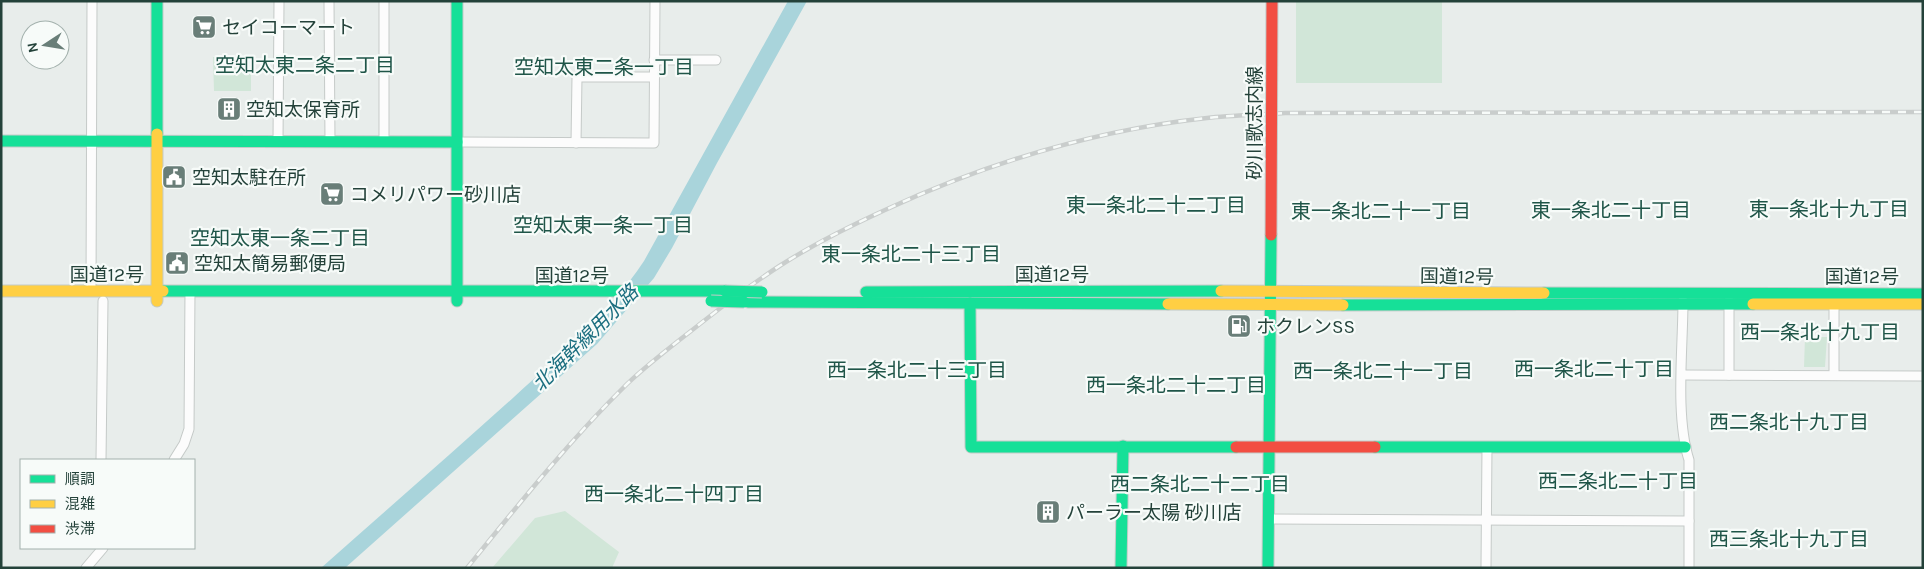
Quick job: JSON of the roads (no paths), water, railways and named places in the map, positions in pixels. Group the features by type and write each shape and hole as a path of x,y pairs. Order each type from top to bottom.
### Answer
{"main road":[{"path":"157,1 157,296"},
{"path":"457,1 457,296"},
{"name":"砂川歌志内線","path":"1268,568 1272,1"},
{"path":"1,141 458,142"},
{"name":"国道12号","path":"1,291 91,291 157,296 651,297 748,302 1271,305 1683,299 1834,299 1923,294"},
{"name":"国道12号","path":"651,297 725,291 1271,291 1683,299"},
{"name":"国道12号","path":"1,301 102,301 157,296"},
{"name":"国道12号","path":"1834,299 1923,304"},
{"path":"970,303 971,447 1685,447"},
{"path":"1121,568 1123,446"}],"street":[{"path":"91,291 92,1"},
{"path":"278,142 279,1"},
{"path":"329,1 330,142"},
{"path":"384,1 384,142"},
{"path":"458,142 654,143 655,1"},
{"path":"654,60 716,60"},
{"path":"576,143 577,77 654,77"},
{"path":"175,459 184,444 189,429 190,296"},
{"path":"1683,299 1682,420 1685,447 1689,460 1689,568"},
{"path":"1729,299 1729,375"},
{"path":"1834,299 1834,375"},
{"path":"101,459 102,301"},
{"path":"1682,375 1923,376"},
{"path":"1486,568 1487,447"},
{"path":"1268,519 1690,520"},
{"path":"86,568 102,549"}],"water":[{"name":"北海幹線用水路","path":"788,1 807,1 654,278 597,344 345,568 321,568 550,365 584,333 630,281 644,261"}],"railway":[{"path":"467,568 544,474 627,384 650,363 724,305 781,265 845,229 924,193 1002,163 1083,140 1165,123 1285,113 1923,112"}],"place":[{"name":"セイコーマート","path":"204,27"},
{"name":"空知太保育所","path":"229,109"},
{"name":"空知太駐在所","path":"174,177"},
{"name":"コメリパワー砂川店","path":"332,194"},
{"name":"空知太簡易郵便局","path":"177,263"},
{"name":"ホクレンSS","path":"1239,326"},
{"name":"パーラー太陽 砂川店","path":"1048,512"}],"district":[{"name":"空知太東二条二丁目","path":"305,65"},
{"name":"空知太東二条一丁目","path":"604,67"},
{"name":"東一条北二十二丁目","path":"1156,205"},
{"name":"東一条北十九丁目","path":"1829,209"},
{"name":"東一条北二十丁目","path":"1611,210"},
{"name":"東一条北二十一丁目","path":"1381,211"},
{"name":"空知太東一条一丁目","path":"603,225"},
{"name":"空知太東一条二丁目","path":"280,238"},
{"name":"東一条北二十三丁目","path":"911,254"},
{"name":"西一条北十九丁目","path":"1820,332"},
{"name":"西一条北二十丁目","path":"1594,369"},
{"name":"西一条北二十三丁目","path":"917,370"},
{"name":"西一条北二十一丁目","path":"1383,371"},
{"name":"西一条北二十二丁目","path":"1176,385"},
{"name":"西二条北十九丁目","path":"1789,422"},
{"name":"西二条北二十丁目","path":"1618,481"},
{"name":"西二条北二十二丁目","path":"1200,484"},
{"name":"西一条北二十四丁目","path":"674,494"},
{"name":"西三条北十九丁目","path":"1789,539"}]}
